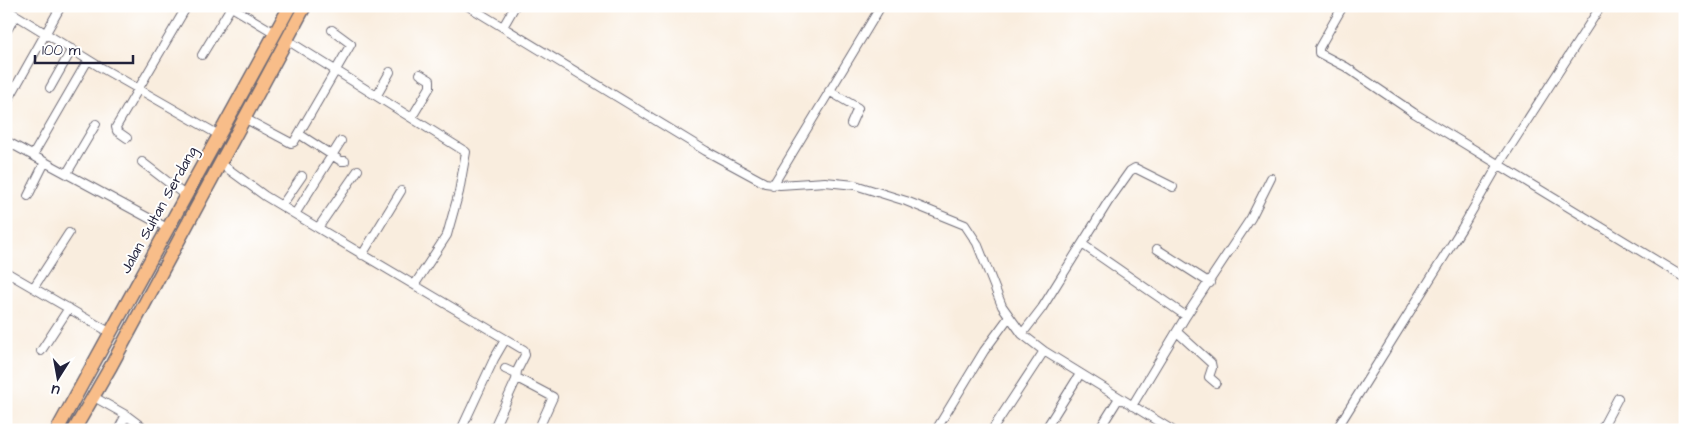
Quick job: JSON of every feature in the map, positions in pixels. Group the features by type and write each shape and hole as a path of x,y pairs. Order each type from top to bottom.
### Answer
{"highway":[{"name":"Jalan Sultan Serdang","path":"57,430 290,6"},
{"name":"Jalan Sultan Serdang","path":"74,430 94,397 305,6"},
{"path":"145,270 158,278"}],"street":[{"path":"6,104 61,6"},
{"path":"127,138 116,127 188,6"},
{"path":"202,55 230,6 275,33"},
{"path":"468,6 706,152 765,183 773,185 832,182 856,185 906,201 965,225 977,243 1009,318 1022,334 1044,351 1172,430"},
{"path":"503,27 515,6"},
{"path":"773,185 881,6"},
{"path":"1343,6 1318,48 1319,54 1346,67 1414,113 1685,278"},
{"path":"1336,430 1462,228 1499,164 1601,6"},
{"path":"6,32 11,11 88,60 219,135"},
{"path":"244,118 292,144 351,44 332,30"},
{"path":"287,40 466,152 467,158 447,235 415,284"},
{"path":"50,88 72,49"},
{"path":"33,155 88,60"},
{"path":"377,95 390,72"},
{"path":"412,117 430,86 430,80 420,74"},
{"path":"829,91 858,108 851,124"},
{"path":"67,173 96,124"},
{"path":"299,134 341,161 346,162"},
{"path":"6,141 169,229"},
{"path":"295,214 341,142"},
{"path":"28,196 45,162"},
{"path":"142,162 186,196"},
{"path":"220,163 295,214 362,255 415,284 525,353 493,430"},
{"path":"1022,334 1042,308 1130,170 1138,169 1173,187"},
{"path":"318,228 358,170"},
{"path":"282,205 302,176"},
{"path":"1132,406 1186,316 1252,218 1271,178"},
{"path":"362,255 401,191"},
{"path":"34,287 69,233"},
{"path":"1082,244 1186,316"},
{"path":"1157,249 1210,283"},
{"path":"6,272 111,333"},
{"path":"41,351 70,308"},
{"path":"936,430 984,350 1009,318"},
{"path":"1177,332 1211,362 1212,368 1209,378 1216,383"},
{"path":"461,430 494,358 506,340"},
{"path":"992,430 1044,351"},
{"path":"505,369 553,397 540,429"},
{"path":"1045,430 1080,374"},
{"path":"94,397 126,415 146,430"},
{"path":"1099,430 1119,398"},
{"path":"1601,430 1618,398"},
{"path":"118,430 126,415"}]}
